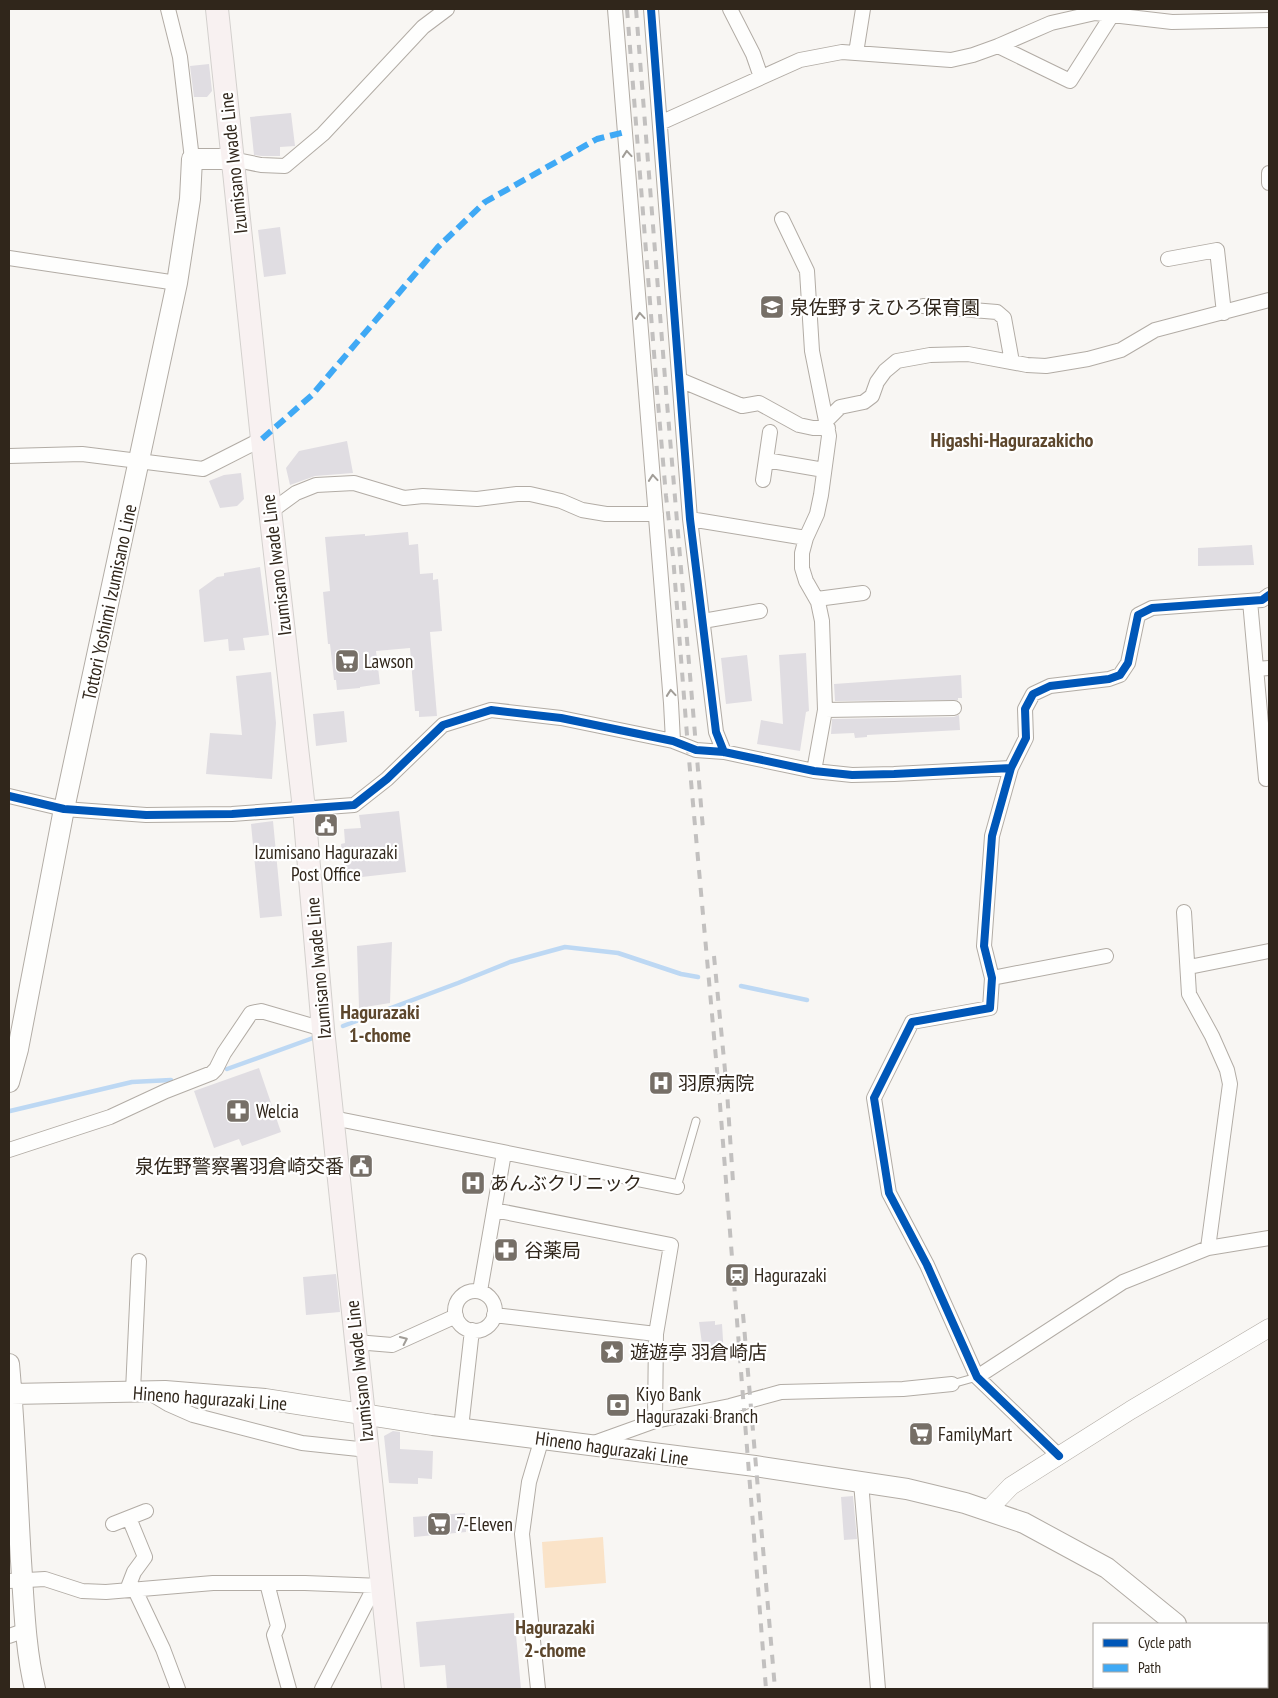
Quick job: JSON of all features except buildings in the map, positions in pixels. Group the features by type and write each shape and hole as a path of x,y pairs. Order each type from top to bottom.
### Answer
{"main road":[{"name":"Izumisano Iwade Line","path":"217,9 262,439 304,809 323,1028 368,1450 378,1586 393,1689"},
{"path":"192,159 232,159"},
{"name":"Tottori Yoshimi Izumisano Line","path":"9,1082 18,1049 64,809 177,283 190,199 192,159"},
{"path":"9,1364 18,1633 35,1689"},
{"name":"Hineno hagurazaki Line","path":"11,1394 165,1391 265,1399 906,1489 988,1510 1024,1522 1107,1568 1175,1623"}],"street":[{"path":"168,9 180,57 192,159"},
{"path":"232,159 286,166 323,134 423,27 446,9"},
{"path":"615,9 673,741"},
{"path":"651,9 690,519 716,732 724,752"},
{"path":"730,9 753,54 761,77"},
{"path":"856,53 863,9"},
{"path":"660,123 800,60 842,52 951,60 998,46 1052,23 1095,13 1172,22 1269,20"},
{"path":"998,46 1070,81 1112,15"},
{"path":"1269,173 1269,183"},
{"path":"782,219 807,271 812,351 829,436 822,495 802,553 802,568 806,581 816,599 822,622 825,710 814,771"},
{"path":"1168,259 1217,250 1224,313"},
{"path":"9,258 177,283"},
{"path":"680,380 742,406 759,403 799,424 813,428 827,424 840,407 850,403 864,402 872,396 877,382 885,371 897,361 930,356 968,354 1046,366 1088,359 1121,350 1155,330 1269,300"},
{"path":"923,306 997,312 1004,318 1012,362"},
{"path":"763,480 770,432"},
{"path":"9,456 82,454 203,469 262,439"},
{"path":"766,460 824,470"},
{"path":"270,512 296,493 316,485 354,483 404,498 423,496 477,500 530,494 561,501 582,510 656,514"},
{"path":"690,519 806,538"},
{"path":"816,599 863,593"},
{"path":"1059,1456 976,1376 927,1265 889,1193 874,1098 912,1022 990,1008 992,978 984,946 992,836 1011,768 1026,738 1025,709 1033,694 1050,686 1110,679 1120,674 1128,663 1138,614 1152,608 1262,600 1269,595"},
{"path":"1250,601 1262,669 1266,779"},
{"path":"703,621 760,611"},
{"path":"825,710 954,708"},
{"path":"9,796 64,809 146,815 232,814 354,805 387,779 443,725 492,710 561,718 673,741 696,750 724,752 814,771 852,775 886,775 1011,768"},
{"path":"1184,912 1189,967 1189,994 1212,1036 1230,1084 1208,1248"},
{"path":"1189,967 1269,951"},
{"path":"992,978 1106,956"},
{"path":"9,1150 110,1117 166,1091 212,1073 252,1013 261,1011 323,1028"},
{"path":"333,1118 676,1187"},
{"path":"480,1291 504,1153"},
{"path":"494,1210 671,1245 656,1334 655,1421"},
{"path":"976,1376 1123,1282 1208,1248 1269,1238"},
{"path":"139,1261 139,1391 193,1415 302,1443 368,1450"},
{"path":"473,1291 480,1291 490,1298 495,1309 494,1316 488,1326 476,1330 463,1326 456,1316 457,1302 461,1297 473,1291"},
{"path":"356,1342 392,1345 456,1316"},
{"path":"494,1316 656,1334"},
{"path":"988,1510 1011,1486 1132,1410 1269,1328"},
{"path":"461,1428 472,1330"},
{"path":"588,1445 655,1421 730,1406 781,1392 903,1389 952,1384"},
{"path":"538,1689 522,1534 529,1482 542,1438"},
{"path":"861,1482 878,1689"},
{"path":"113,1524 146,1511"},
{"path":"129,1518 144,1557 134,1572 131,1590 163,1649 178,1689"},
{"path":"16,1581 45,1579 82,1591 131,1590 213,1583 305,1582 378,1586 322,1689"},
{"path":"267,1583 278,1626 274,1635 289,1689"}],"lane":[{"path":"676,1187 696,1121"},
{"path":"952,1384 976,1376"}],"shaded area":[{"path":"603,1537 606,1583 545,1588 542,1542"}],"waterway":[{"path":"343,1026 510,962 565,947 618,953 681,974 698,977"},
{"path":"741,986 807,1000"},
{"path":"227,1069 313,1038"},
{"path":"10,1111 132,1082 171,1080"}],"railway":[{"path":"627,9 657,391 719,1092 766,1689"},
{"path":"636,9 703,829"},
{"path":"714,956 727,1091 733,1182"},
{"path":"743,1314 775,1689"}],"marked path":[{"path":"262,439 312,395 438,247 485,202 597,139 625,132"}],"cycle path":[{"path":"651,9 690,519 716,732 724,752"},
{"path":"1059,1456 977,1377 927,1265 889,1193 874,1098 912,1022 990,1008 992,978 984,946 992,836 1011,768 1026,738 1025,709 1033,694 1050,686 1109,679 1120,675 1128,663 1138,615 1152,608 1262,600 1269,595"},
{"path":"9,796 64,809 146,815 232,814 354,805 387,779 443,725 491,710 561,718 673,741 696,750 724,752 814,771 852,775 1011,768"}],"place":[{"name":"泉佐野すえひろ保育園","path":"772,307"},
{"name":"Lawson","path":"347,661"},
{"name":"Izumisano Hagurazaki Post Office","path":"326,825"},
{"name":"羽原病院","path":"661,1083"},
{"name":"Welcia","path":"238,1111"},
{"name":"泉佐野警察署羽倉崎交番","path":"361,1166"},
{"name":"あんぶクリニック","path":"473,1183"},
{"name":"谷薬局","path":"506,1250"},
{"name":"Hagurazaki","path":"737,1275"},
{"name":"遊遊亭 羽倉崎店","path":"612,1352"},
{"name":"Kiyo Bank Hagurazaki Branch","path":"618,1405"},
{"name":"FamilyMart","path":"921,1434"},
{"name":"7-Eleven","path":"439,1524"}],"district":[{"name":"Higashi-Hagurazakicho","path":"1012,440"},
{"name":"Hagurazaki 1-chome","path":"380,1024"},
{"name":"Hagurazaki 2-chome","path":"555,1638"}]}
